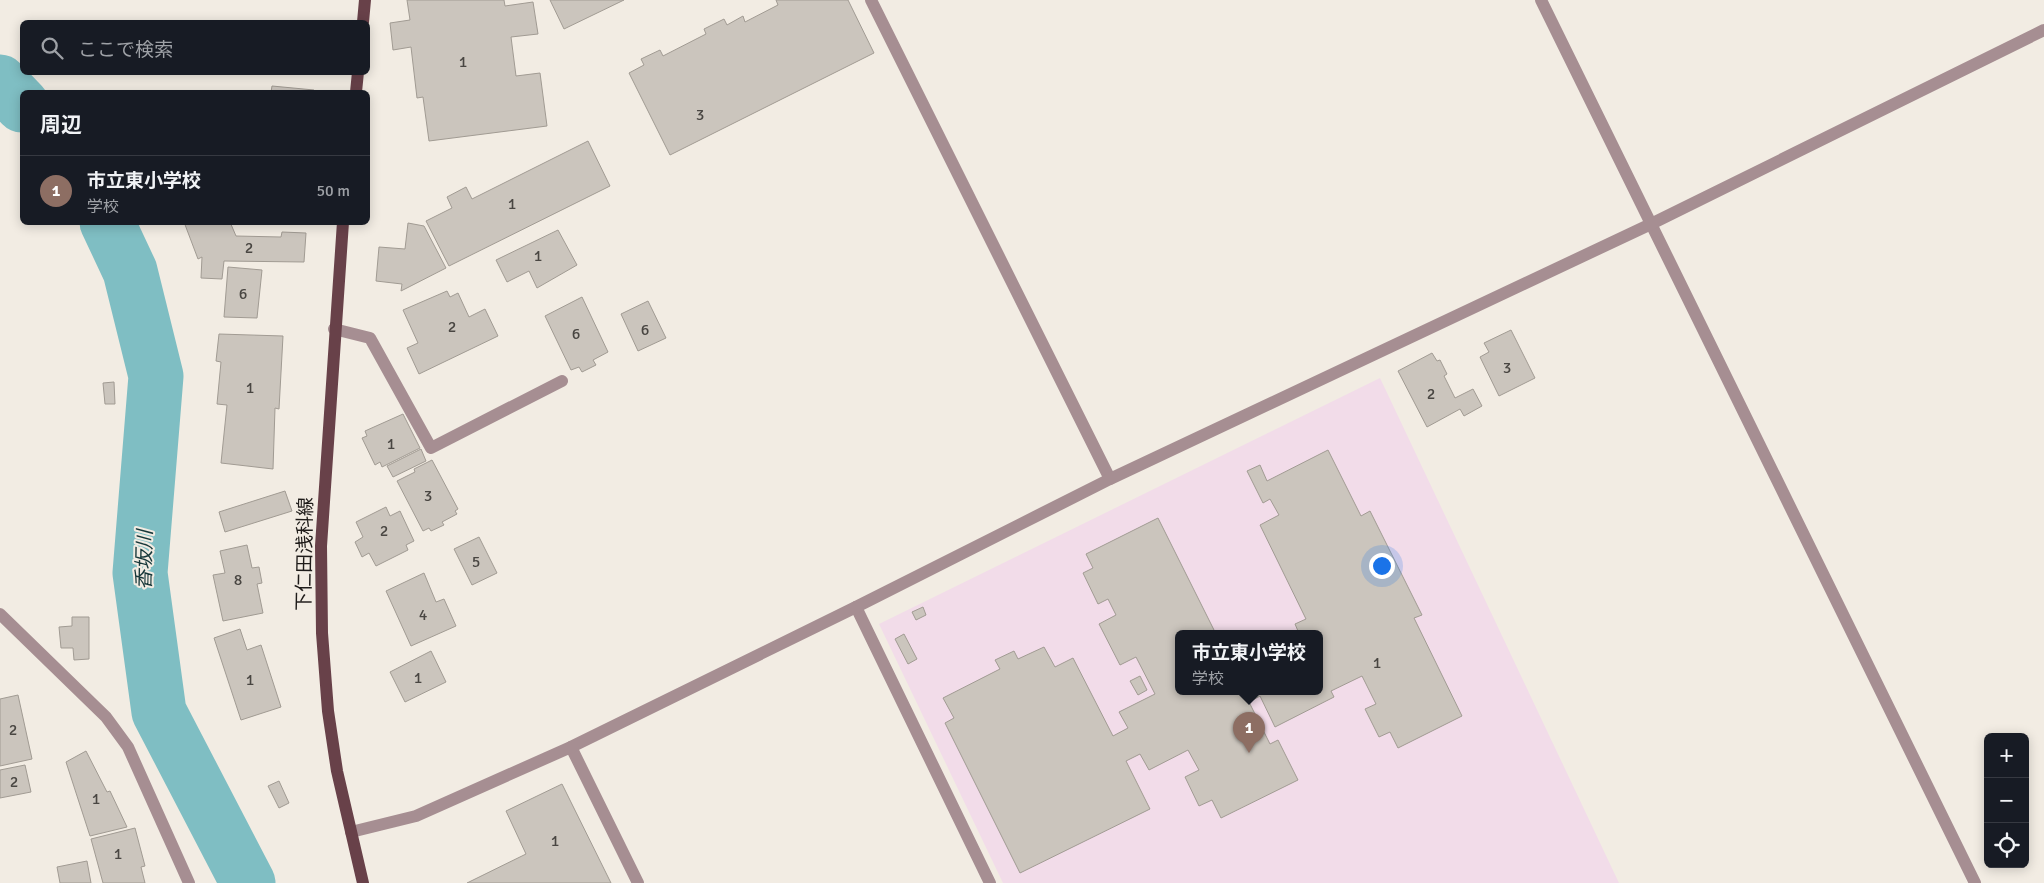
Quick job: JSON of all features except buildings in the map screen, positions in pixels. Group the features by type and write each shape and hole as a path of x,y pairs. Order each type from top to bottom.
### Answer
{"main road":[{"path":"363,20 365,0"},
{"path":"356,90 358,75"},
{"name":"下仁田浅科線","path":"343,225 334,329 321,546 322,633 328,711 337,771 363,883"}],"street":[{"path":"870,0 1110,479"},
{"path":"1541,0 1975,883"},
{"path":"351,832 416,816 571,747 856,607 1110,479 1650,224 2044,30"},
{"path":"334,329 370,338 431,448 562,381"},
{"path":"856,607 990,883"},
{"path":"0,614 106,717 128,747 190,883"},
{"path":"571,747 638,883"}],"shaded area":[{"path":"1380,378 1619,883 1003,883 879,624"}],"waterway":[{"name":"香坂川","path":"0,82 20,103"},
{"name":"香坂川","path":"108,225 130,271 156,376 140,573 159,712 248,883"}],"place":[{"name":"市立東小学校","path":"1249,753"}]}
